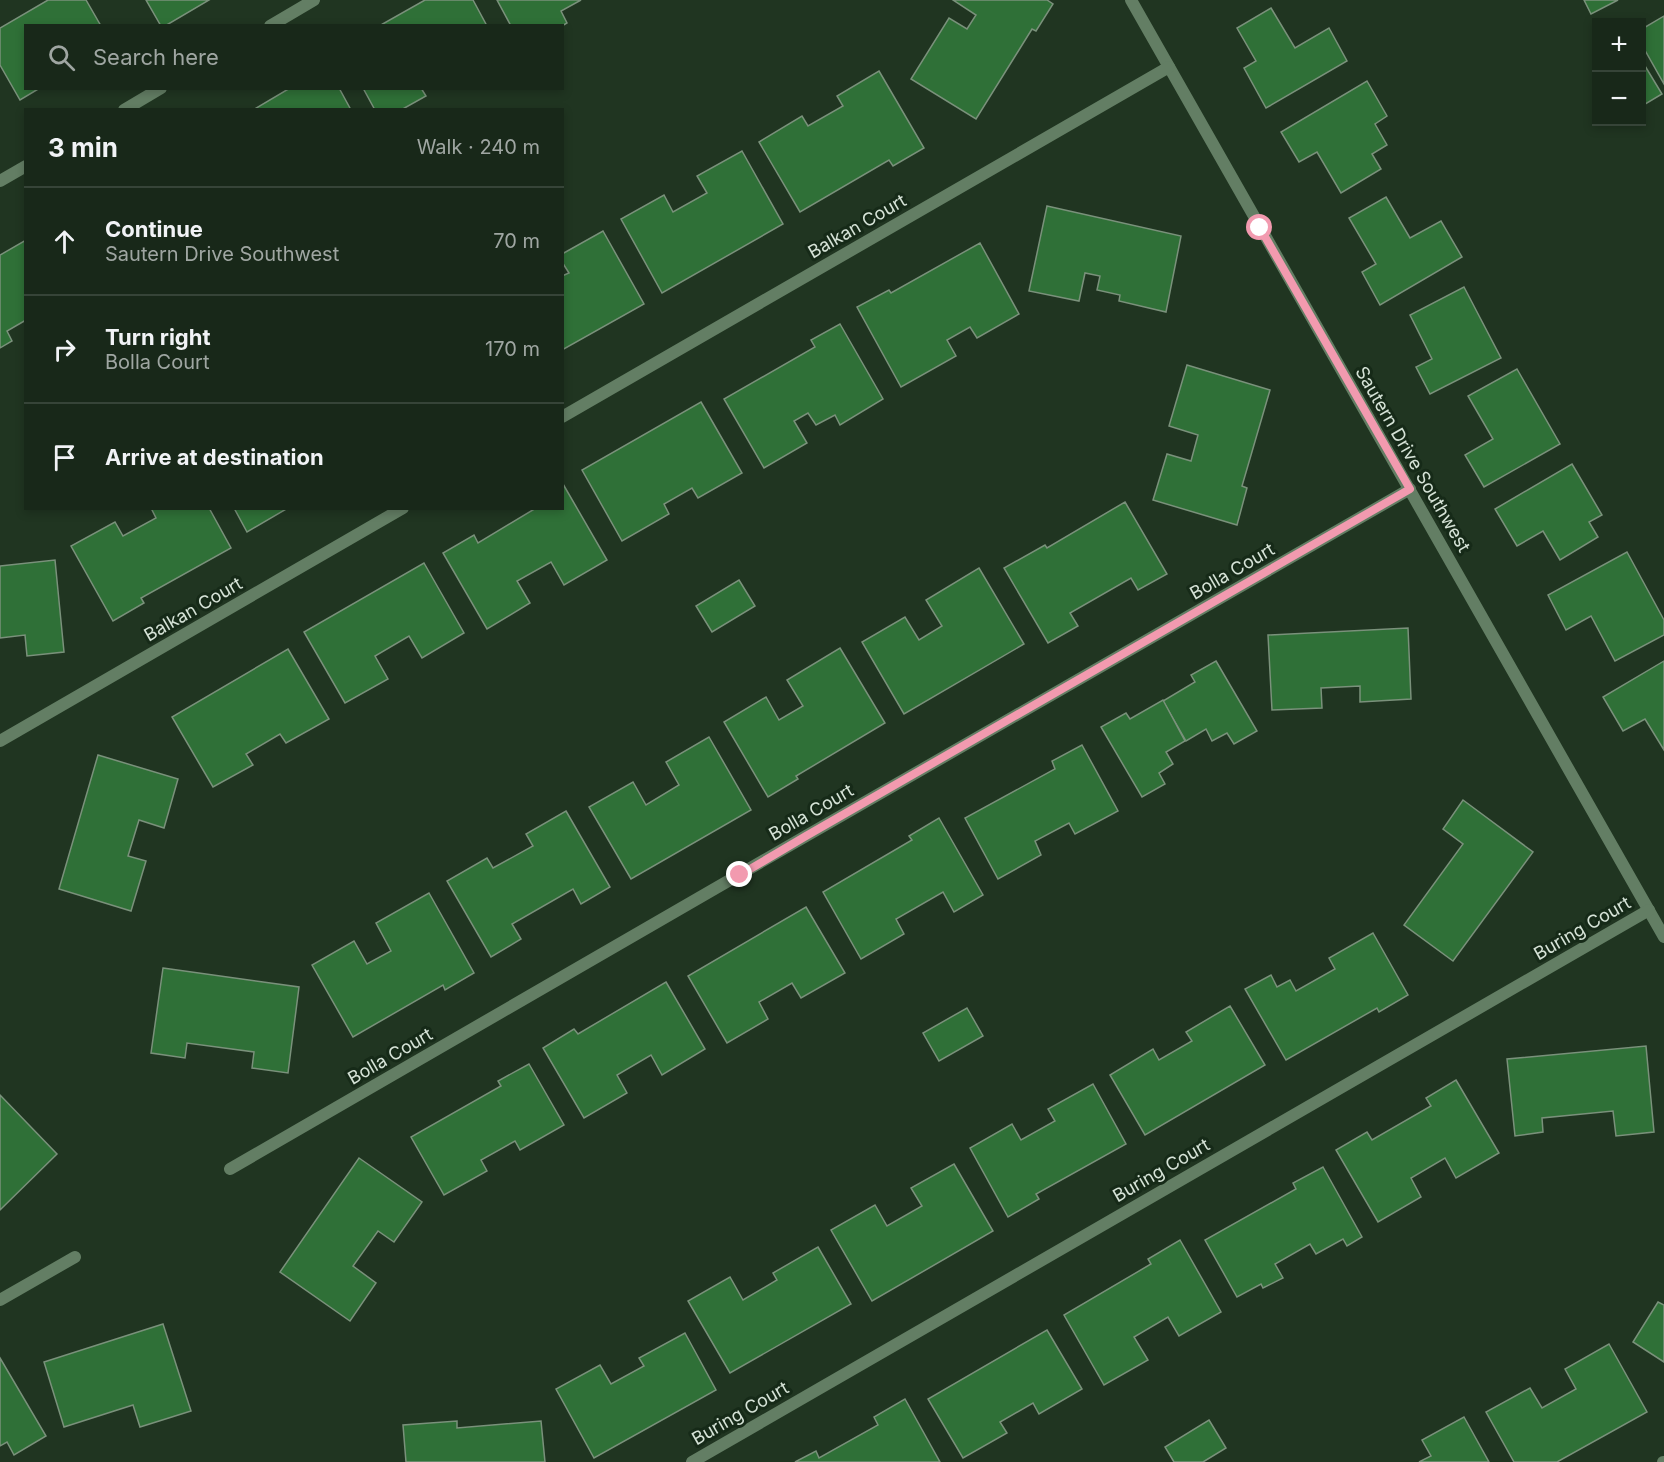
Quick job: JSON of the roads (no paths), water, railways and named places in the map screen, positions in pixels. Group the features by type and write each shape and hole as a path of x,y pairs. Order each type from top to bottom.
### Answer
{"street":[{"path":"273,24 314,0"},
{"name":"Sautern Drive Southwest","path":"1131,0 1664,937"},
{"name":"Balkan Court","path":"564,416 1169,67"},
{"path":"127,108 158,90"},
{"path":"0,181 24,167"},
{"name":"Bolla Court","path":"230,1169 1410,489"},
{"name":"Balkan Court","path":"0,741 400,510"},
{"name":"Buring Court","path":"692,1462 1649,910"},
{"path":"0,1300 75,1257"}]}
